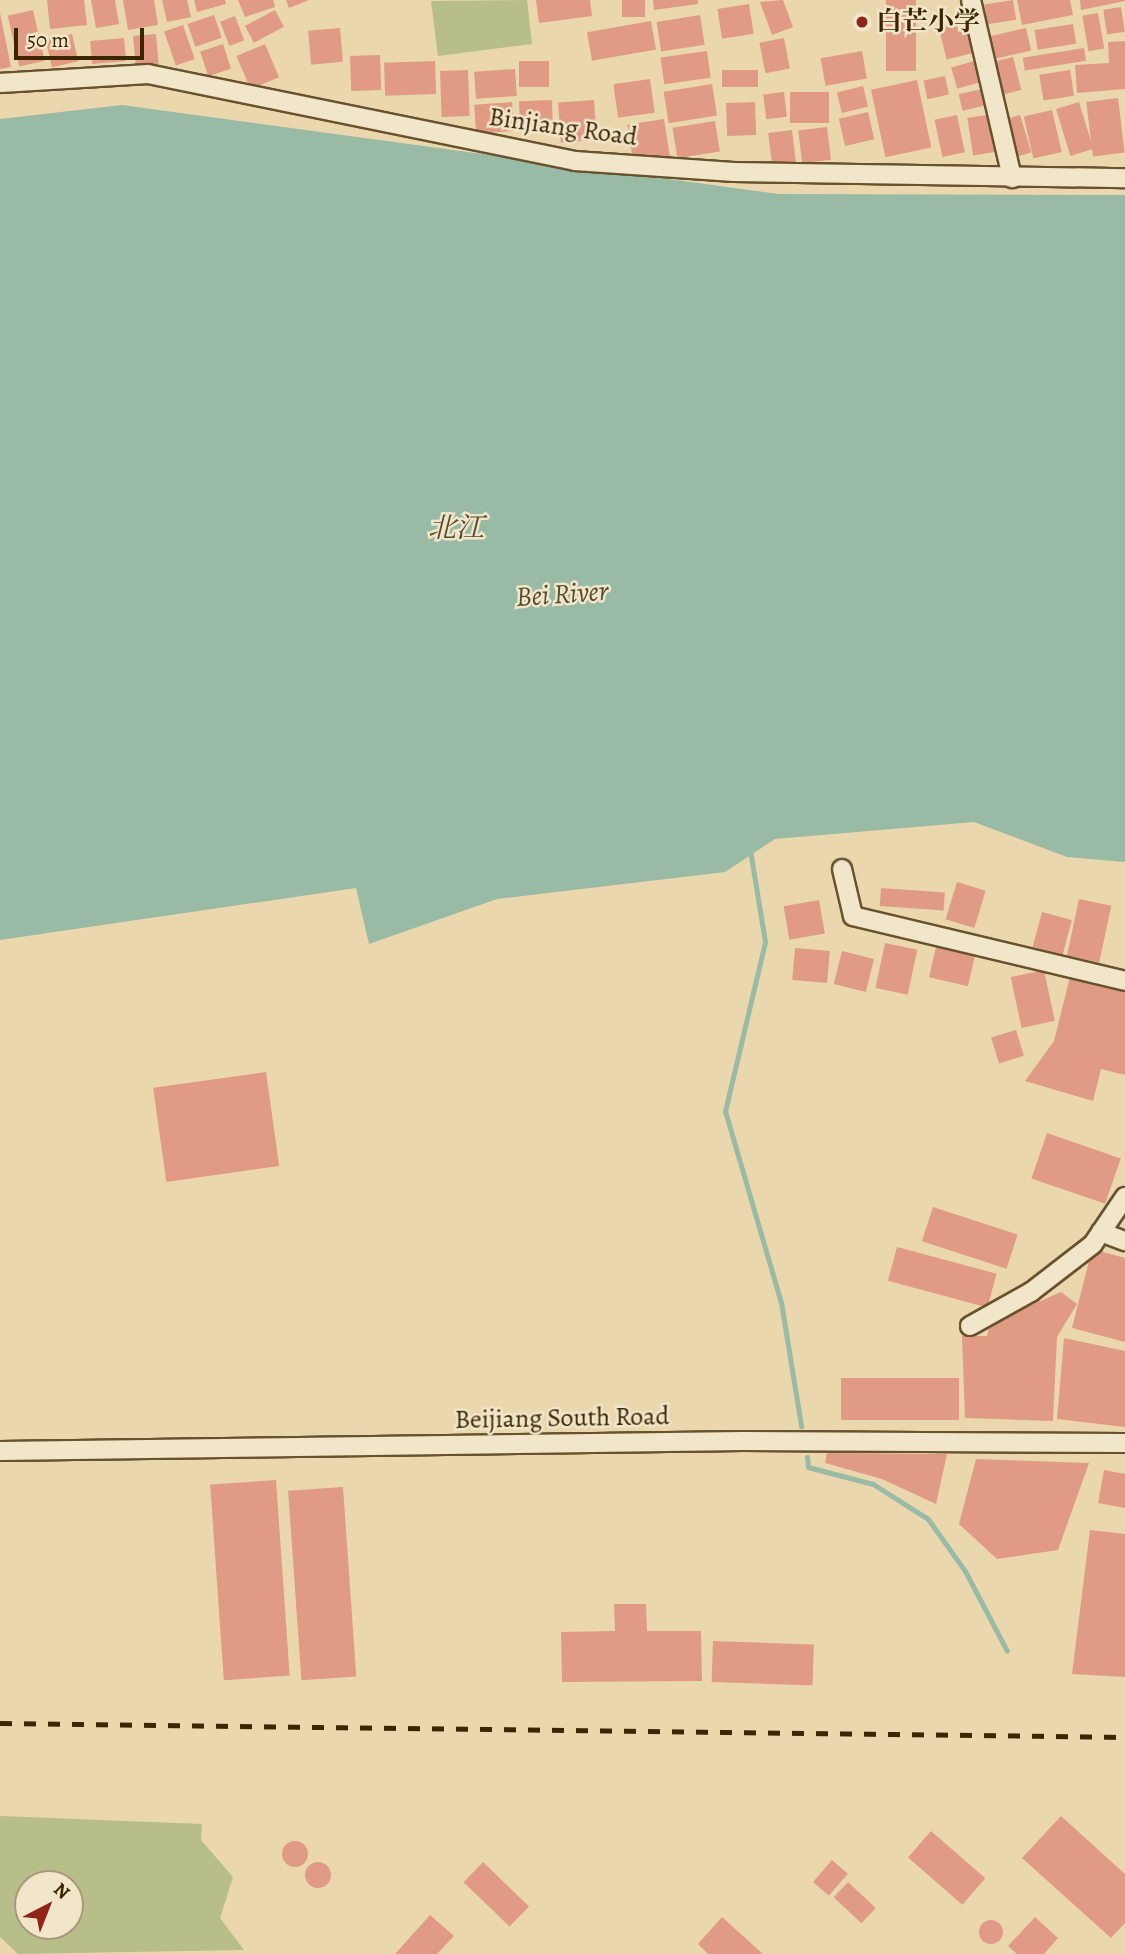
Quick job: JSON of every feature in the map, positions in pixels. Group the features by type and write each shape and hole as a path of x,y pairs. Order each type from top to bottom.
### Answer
{"street":[{"path":"971,0 1012,178"},
{"name":"Binjiang Road","path":"0,83 148,74 575,160 734,172 1125,178"},
{"path":"842,869 853,916 1125,981"},
{"path":"970,1326 1031,1292 1101,1232 1125,1197"},
{"path":"1101,1232 1125,1241"},
{"name":"Beijiang South Road","path":"0,1451 743,1441 1125,1443"}],"green space":[{"path":"527,0 532,44 438,56 431,1"},
{"path":"0,1816 202,1824 201,1840 233,1877 220,1918 244,1950 18,1954 0,1937"}],"water":[{"name":"北江","path":"122,105 778,194 1125,195 1125,862 1067,857 974,822 775,839 725,872 497,899 369,944 356,888 0,940 0,119"}],"building":[{"path":"47,0 84,0 87,25 50,29"},
{"path":"91,0 115,0 119,24 96,28"},
{"path":"123,0 154,0 158,25 128,30"},
{"path":"162,0 187,0 191,17 167,22"},
{"path":"194,0 225,0 226,4 197,12"},
{"path":"238,0 273,0 275,7 245,17"},
{"path":"286,0 309,0 289,8"},
{"path":"536,0 590,0 592,16 539,23"},
{"path":"622,0 645,0 645,17 622,17"},
{"path":"653,0 698,0 698,4 654,10"},
{"path":"783,0 793,27 772,35 760,2"},
{"path":"886,0 916,0 916,71 886,71"},
{"path":"1013,0 1016,20 987,24 984,5"},
{"path":"1017,0 1070,0 1073,15 1022,25"},
{"path":"1080,0 1125,0 1125,1 1081,10"},
{"path":"749,4 754,34 722,39 717,9"},
{"path":"1121,7 1125,32 1107,35 1103,10"},
{"path":"33,10 45,61 19,67 8,16"},
{"path":"275,10 284,27 254,43 245,26"},
{"path":"0,13 11,67 0,69"},
{"path":"1098,13 1104,48 1088,51 1082,16"},
{"path":"214,15 222,38 195,47 188,24"},
{"path":"700,15 705,45 661,52 657,22"},
{"path":"235,16 244,40 229,46 220,22"},
{"path":"651,21 656,50 592,61 587,32"},
{"path":"969,21 977,52 947,60 939,28"},
{"path":"1073,24 1076,44 1038,50 1034,30"},
{"path":"183,25 195,59 176,66 164,32"},
{"path":"340,28 343,62 311,65 308,31"},
{"path":"1026,28 1031,50 994,59 989,37"},
{"path":"72,34 78,61 52,67 46,40"},
{"path":"156,34 159,67 136,69 133,36"},
{"path":"124,38 126,61 92,64 90,41"},
{"path":"784,38 790,68 765,73 759,43"},
{"path":"1125,41 1125,89 1077,93 1075,65 1109,63 1108,42"},
{"path":"223,44 231,69 208,76 200,51"},
{"path":"265,44 279,77 251,89 236,56"},
{"path":"1084,48 1086,61 1025,71 1023,58"},
{"path":"707,51 711,78 664,84 660,58"},
{"path":"862,51 867,79 826,86 821,58"},
{"path":"380,55 381,90 351,91 350,56"},
{"path":"1013,57 1021,90 999,96 991,63"},
{"path":"981,59 987,80 957,89 951,68"},
{"path":"435,61 436,94 385,96 384,63"},
{"path":"519,61 549,61 549,87 519,87"},
{"path":"515,69 517,96 476,99 474,72"},
{"path":"468,70 470,116 442,117 440,71"},
{"path":"722,70 758,70 758,87 722,87"},
{"path":"1070,70 1074,96 1043,101 1039,75"},
{"path":"945,76 949,95 927,99 923,81"},
{"path":"650,79 655,113 618,118 613,84"},
{"path":"917,80 931,147 885,157 871,90"},
{"path":"712,84 717,116 669,123 664,92"},
{"path":"863,86 868,106 842,113 837,93"},
{"path":"986,88 990,105 963,111 959,94"},
{"path":"784,92 787,117 766,119 763,95"},
{"path":"790,92 829,92 829,123 790,123"},
{"path":"1118,98 1125,153 1093,156 1086,102"},
{"path":"552,100 553,130 520,131 519,101"},
{"path":"594,100 597,140 561,142 558,103"},
{"path":"512,102 514,131 476,134 474,105"},
{"path":"755,102 756,135 727,136 726,103"},
{"path":"1079,102 1093,149 1070,156 1056,109"},
{"path":"1052,110 1062,152 1033,158 1024,117"},
{"path":"868,112 874,139 845,146 839,119"},
{"path":"992,114 998,152 973,155 967,118"},
{"path":"957,115 965,152 942,157 935,120"},
{"path":"1020,115 1031,152 1015,157 1004,120"},
{"path":"664,119 670,157 633,162 627,125"},
{"path":"715,121 720,152 677,158 673,128"},
{"path":"827,127 831,160 802,163 798,131"},
{"path":"792,130 796,162 772,165 768,133"},
{"path":"957,882 986,891 974,928 946,919"},
{"path":"881,888 945,892 944,910 880,906"},
{"path":"1079,899 1111,906 1099,963 1067,956"},
{"path":"819,900 825,933 789,940 784,906"},
{"path":"1042,912 1072,920 1063,955 1033,947"},
{"path":"885,943 917,950 908,995 875,988"},
{"path":"936,947 975,956 968,986 929,977"},
{"path":"795,948 830,951 827,983 792,980"},
{"path":"842,951 874,959 866,992 834,984"},
{"path":"1044,970 1055,1021 1022,1028 1011,977"},
{"path":"1070,977 1125,991 1125,1075 1101,1069 1093,1101 1025,1081 1054,1041"},
{"path":"1016,1030 1024,1056 999,1063 991,1038"},
{"path":"266,1072 279,1166 166,1182 153,1088"},
{"path":"1047,1133 1121,1158 1105,1204 1031,1178"},
{"path":"933,1207 1018,1235 1007,1269 922,1241"},
{"path":"897,1247 996,1274 987,1307 888,1281"},
{"path":"1092,1249 1125,1258 1125,1342 1072,1328"},
{"path":"1061,1292 1077,1304 1057,1337 1053,1421 965,1418 962,1336 987,1336 990,1323"},
{"path":"1064,1338 1125,1351 1125,1427 1057,1419"},
{"path":"841,1378 959,1378 959,1420 841,1420"},
{"path":"827,1453 947,1454 936,1504 882,1479 825,1463"},
{"path":"976,1459 1089,1463 1058,1550 997,1559 959,1524"},
{"path":"1104,1470 1125,1474 1125,1508 1098,1503"},
{"path":"276,1480 290,1676 224,1680 210,1485"},
{"path":"343,1487 356,1677 301,1680 288,1491"},
{"path":"1090,1530 1125,1534 1125,1677 1072,1674"},
{"path":"614,1604 646,1604 647,1631 701,1631 702,1681 562,1682 561,1632 615,1631"},
{"path":"713,1641 814,1645 813,1685 712,1682"},
{"path":"1061,1816 1125,1874 1125,1923 1111,1938 1022,1858"},
{"path":"931,1831 985,1878 962,1905 908,1857"},
{"path":"295,1841 304,1845 308,1854 304,1863 295,1867 286,1863 282,1854 286,1845"},
{"path":"832,1860 848,1874 829,1896 813,1882"},
{"path":"318,1862 327,1866 331,1875 327,1884 318,1888 309,1884 305,1875 309,1866"},
{"path":"483,1862 529,1906 510,1927 464,1882"},
{"path":"848,1882 876,1908 861,1923 834,1897"},
{"path":"430,1915 454,1936 437,1954 395,1954"},
{"path":"722,1917 763,1954 708,1954 698,1944"},
{"path":"1035,1917 1058,1938 1044,1954 1017,1954 1008,1946"},
{"path":"991,1920 1000,1923 1003,1932 1000,1941 991,1944 982,1941 979,1932 982,1923"}],"waterway":[{"path":"750,850 765,942 725,1111 781,1302 801,1426"},
{"path":"807,1457 808,1467 873,1484 928,1519 965,1571 1007,1651"}],"railway":[{"path":"0,1723 1125,1737"}],"place":[{"name":"白芒小学","path":"862,22"}],"water label":[{"name":"Bei River","path":"562,594"}]}
